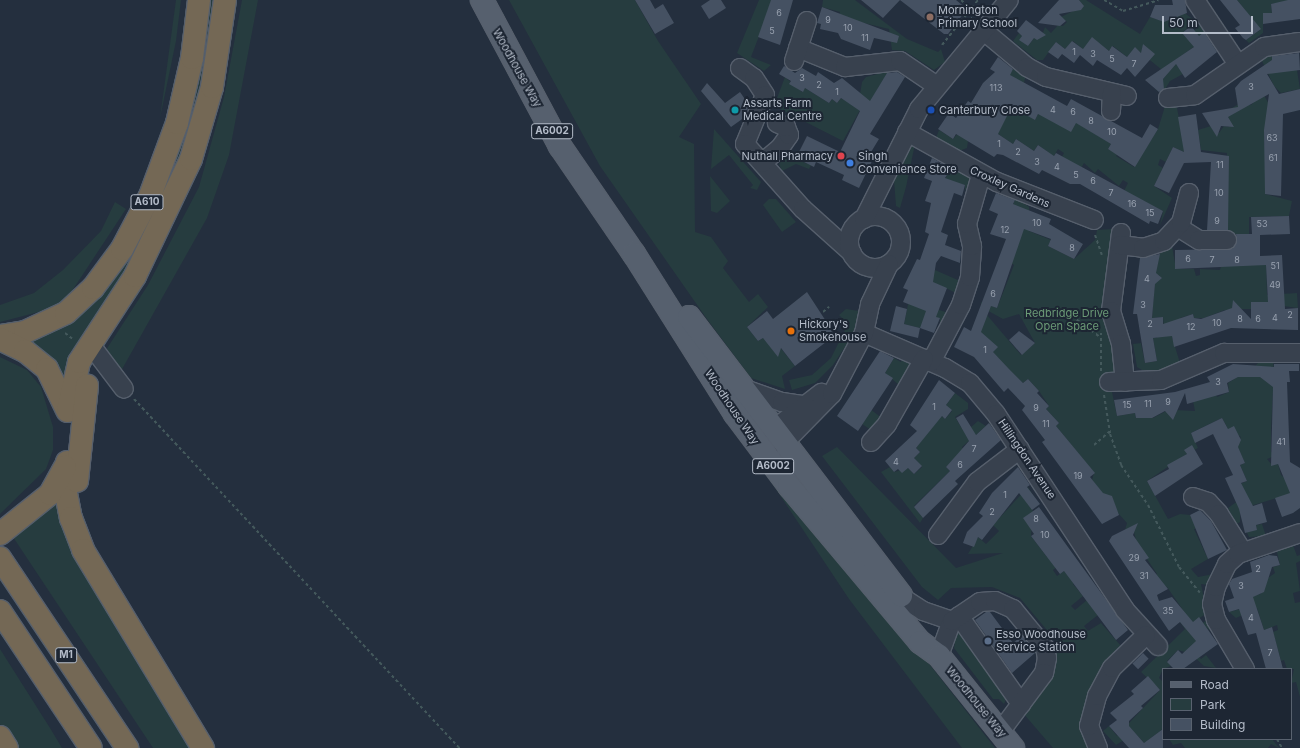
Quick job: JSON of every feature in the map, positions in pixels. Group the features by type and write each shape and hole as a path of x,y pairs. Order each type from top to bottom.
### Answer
{"highway":[{"name":"A610","path":"0,336 25,332 54,319 80,301 106,271 150,196 186,92 199,0"},
{"name":"A610","path":"68,411 72,384 91,348 157,235 191,159 212,87 225,0"},
{"path":"0,339 25,351 47,369 68,411 68,462 65,488 71,518 83,550 106,583 203,748"},
{"path":"91,348 85,397 77,496 83,530 106,583"},
{"path":"0,534 50,494 68,462"},
{"name":"M1","path":"1,560 127,748"},
{"name":"M1","path":"0,611 91,748"},
{"path":"0,737 8,748"}],"main road":[{"name":"Woodhouse Way","path":"482,0 560,146 634,254 744,426 789,486 907,625 939,656 1006,740"},
{"name":"Woodhouse Way","path":"634,254 694,324 742,388 775,438 903,598 934,641 939,656"},
{"path":"744,426 775,438"},
{"name":"A6002","path":"775,438 876,579 907,625"}],"street":[{"path":"870,304 855,258 850,236 888,178 907,132 937,86 1009,0"},
{"path":"1195,0 1237,63"},
{"path":"807,21 796,54 846,67 900,61 937,86"},
{"path":"984,31 1028,67 1046,77 1117,100"},
{"path":"1168,98 1195,95 1237,63 1264,47 1300,42"},
{"path":"740,68 754,78 765,95 745,144 762,158 813,218 855,258 876,268 889,264"},
{"path":"762,158 789,135 786,127 777,123"},
{"name":"Croxley Gardens","path":"907,132 981,175 1071,222 1094,220"},
{"path":"871,442 890,432 928,360 961,305 970,277 972,246 968,224 981,175"},
{"path":"775,438 832,394 864,333 870,304 889,264 898,255 900,238 888,220 888,178"},
{"path":"1190,193 1178,227 1153,246 1121,239 1111,311 1121,344 1109,383 1162,380 1224,353 1300,352"},
{"path":"813,218 834,225 860,222 874,216 888,220"},
{"path":"1178,227 1199,240 1227,240"},
{"name":"Hillingdon Avenue","path":"864,333 928,360 970,383 1020,449 1125,610 1152,641 1112,668 1100,690 1089,726 1098,748"},
{"path":"91,348 124,389"},
{"path":"775,438 804,405 846,369"},
{"path":"742,388 782,402 804,405"},
{"path":"948,531 977,482 1020,449"},
{"path":"1202,497 1243,552"},
{"path":"1240,667 1216,620 1212,599 1227,564 1243,552 1300,533"},
{"path":"903,598 923,611 956,618 1021,704"},
{"path":"939,656 956,618 980,602 995,601 1013,609 1045,648 1044,673 1021,704 1006,740"}],"path":[{"path":"961,0 971,9"},
{"path":"942,45 978,0"},
{"path":"1104,0 1123,11 1158,0"},
{"path":"1094,220 1091,227 1103,259"},
{"path":"823,312 829,307"},
{"path":"1072,316 1101,338"},
{"path":"54,319 91,348"},
{"path":"1101,328 1101,338 1109,383 1110,431 1121,465 1148,505 1179,567 1201,594 1212,599"},
{"path":"124,389 460,748"},
{"path":"1094,445 1110,431"}],"green space":[{"path":"176,0 181,0 176,41 160,118"},
{"path":"210,0 216,0 215,26 186,154 121,282 70,353 61,383 23,344 74,322 110,284 128,256 191,114"},
{"path":"242,0 258,0 229,155 207,218 121,371 104,353 148,285 199,187 224,97"},
{"path":"509,0 635,0 658,41 701,104 679,137 694,144 695,232 711,237 728,261 723,268 749,302 758,294 768,307 747,327 758,341 763,338 779,346 795,366 782,376 785,389 751,378 707,319 600,166"},
{"path":"759,0 773,0 751,57 771,65 764,71 737,53"},
{"path":"823,0 855,0 907,39 938,52 941,49 945,62 934,70 905,51 892,50 889,29 839,17 840,12 822,7"},
{"path":"1079,0 1086,0 1140,34 1150,17 1159,20 1162,15 1181,10 1195,21 1182,33 1186,37 1202,24 1207,30 1201,34 1205,39 1174,61 1183,74 1170,81 1164,91 1158,91 1155,89 1167,74 1135,48 1127,57 1113,46 1109,51 1092,38 1084,50 1073,41 1065,49 1056,42 1043,60 1037,60 1013,41 1019,33 1022,36 1020,40 1028,46 1034,38 1041,38 1045,27 1051,33 1058,25 1063,26 1067,22 1061,17 1083,6"},
{"path":"1237,0 1288,0 1288,2 1271,4 1272,13 1263,13 1263,33 1249,43 1246,40 1260,30 1242,14 1246,11"},
{"path":"1272,55 1273,63 1297,70 1300,89 1281,93 1274,86 1261,59"},
{"path":"1015,67 1026,74 1024,83 1035,120 1038,114 1076,122 1111,144 1108,149 1119,152 1116,156 1134,167 1158,129 1166,103 1177,108 1186,153 1173,147 1166,162 1160,159 1158,165 1163,168 1154,186 1172,198 1160,225 1163,211 1124,191 1128,183 1123,180 1119,186 1098,169 1095,173 1084,163 1081,168 1062,157 1064,153 1058,149 1051,161 1048,152 1038,145 1034,151 1016,139 1013,144 998,134 968,141 967,148 959,151 936,138 939,130 953,139"},
{"path":"889,71 868,107 860,94 862,82 866,77"},
{"path":"785,77 802,92 805,88 829,103 832,99 837,103 841,98 860,110 843,141 774,106"},
{"path":"1262,92 1269,104 1264,144 1267,147 1265,194 1292,201 1289,216 1249,217 1249,234 1228,234 1227,153 1201,150 1198,130 1211,126 1215,133 1219,133 1224,126 1229,127 1228,116 1232,108 1240,103 1251,105"},
{"path":"714,129 761,182 757,190 750,188 753,185 729,155 711,169"},
{"path":"915,144 900,208 896,206 894,180 906,148"},
{"path":"786,156 811,165 809,169 796,164 782,171 779,164"},
{"path":"946,163 967,173 970,182 965,191 965,185 944,182 947,175 942,173"},
{"path":"710,176 730,201 717,213 711,211"},
{"name":"Redbridge Drive Open Space","path":"1016,198 1029,207 1029,231 1051,240 1048,246 1074,259 1095,240 1097,230 1113,229 1103,311 1117,364 1114,373 1120,390 1112,392 1117,416 1135,413 1136,418 1153,418 1168,410 1171,417 1175,410 1195,411 1192,396 1213,389 1217,397 1229,392 1228,383 1244,373 1245,377 1255,377 1255,366 1260,361 1273,361 1274,370 1264,380 1281,382 1273,389 1271,430 1271,452 1280,454 1267,459 1272,465 1278,464 1281,475 1300,491 1240,509 1240,522 1236,524 1228,508 1246,495 1240,484 1247,481 1240,465 1245,463 1236,444 1241,437 1228,429 1222,418 1191,433 1198,448 1192,451 1186,449 1187,454 1147,481 1168,519 1180,514 1190,515 1197,528 1194,529 1208,559 1191,569 1198,577 1214,574 1208,585 1201,584 1207,613 1191,624 1195,629 1208,619 1214,626 1209,630 1206,627 1195,638 1197,641 1191,648 1201,659 1206,655 1216,668 1204,666 1191,654 1178,650 1167,661 1171,666 1162,668 1159,678 1162,681 1162,730 1147,741 1148,747 1135,733 1116,745 1103,731 1109,726 1117,736 1160,690 1141,672 1185,629 1180,622 1185,613 1167,587 1152,578 1157,574 1137,544 1133,528 1125,530 1127,523 1117,512 1112,497 1105,497 1092,480 1094,473 1056,426 1059,423 1046,409 1049,406 1039,391 1028,379 1023,383 992,353 997,347 976,333 987,315 1021,355 1035,343 1019,314 1003,319 981,307 981,302 997,308 1014,265 1011,263 1010,211"},
{"path":"769,199 776,199 796,222 782,232 763,205"},
{"path":"115,202 126,209 62,306 0,322 0,305 34,293 63,270 101,231"},
{"path":"1172,246 1176,269 1194,269 1196,276 1200,275 1200,269 1220,270 1221,266 1266,256 1267,295 1297,293 1298,308 1252,302 1251,309 1239,309 1237,304 1233,305 1232,329 1225,310 1204,318 1194,318 1193,314 1180,318 1184,334 1172,337 1180,363 1168,370 1142,370 1137,367 1133,344 1141,343 1145,363 1157,361 1153,338 1157,338 1156,330 1164,329 1163,317 1152,318 1155,280 1160,276 1154,273 1160,253"},
{"path":"935,270 960,281 956,293 937,284 939,310 946,312 940,326 940,318 920,328 904,324 908,304"},
{"path":"846,309 859,311 853,335 833,365 815,383 792,390 789,380 812,375 831,358 848,324 839,315"},
{"path":"0,357 27,370 41,387 53,427 53,450 46,469 0,514"},
{"path":"894,358 901,362 903,358 912,367 899,385 885,373"},
{"path":"706,384 995,748 962,748 849,599"},
{"path":"955,393 968,403 968,409 955,417 961,427 968,423 971,427 978,421 986,426 962,447 964,450 946,467 950,471 914,506 923,518 920,523 881,472 890,467 894,472 908,468 914,474 922,467 914,458 920,452 916,448 940,415 945,419 952,411 946,405"},
{"path":"862,403 882,418 871,430 862,424"},
{"path":"837,447 956,568 1003,553 968,554 978,537 986,544 999,531 993,525 1028,487 1034,497 1027,503 1033,511 1031,536 1047,557 1062,563 1053,570 1057,576 1064,571 1078,580 1073,584 1083,596 1071,606 1075,610 1087,600 1098,615 1084,626 1088,631 1101,623 1121,646 1101,666 1079,724 1091,748 1053,748 1023,713 1054,674 1056,641 1020,598 992,587 951,588 938,600 922,587 822,456"},
{"path":"60,489 193,748 153,748 11,534"},
{"path":"1243,524 1257,530 1256,525 1262,524 1266,536 1249,537"},
{"path":"1293,545 1297,556 1300,555 1300,561 1296,563 1300,591 1293,593 1295,603 1300,602 1300,697 1296,682 1292,683 1294,669 1287,668 1284,660 1281,661 1273,632 1278,630 1277,625 1264,630 1257,608 1236,618 1229,612 1244,608 1240,596 1261,594 1258,585 1275,573 1273,567 1280,565 1277,552"},
{"path":"957,628 1007,697 1004,704 999,699 993,699 954,648"},
{"path":"0,649 62,748 16,748 0,724"},
{"path":"1170,740 1273,740 1279,748 1271,744 1268,748 1185,748 1181,743 1173,745"}],"building":[{"path":"635,0 650,0 655,9 663,4 674,23 655,34"},
{"path":"710,0 721,0 726,8 709,19 701,6"},
{"path":"771,0 793,0 780,45 758,37"},
{"path":"861,0 900,0 883,18"},
{"path":"900,0 956,0 967,9 948,34 944,34"},
{"path":"1059,0 1079,0 1084,6 1081,10 1059,14 1066,21 1060,26 1038,23"},
{"path":"1172,0 1185,0 1187,13 1164,22 1150,17 1155,5 1173,5"},
{"path":"1220,0 1237,0 1261,29 1246,40 1243,38 1235,28 1240,25"},
{"path":"1288,0 1300,0 1300,19 1263,24 1263,13 1272,13 1271,4"},
{"path":"822,7 899,36 897,43 874,38 870,50 841,39 838,33 820,29 821,24 817,23"},
{"path":"1026,20 1046,35 1037,40 1034,38 1028,46 1019,40 1022,36 1017,31"},
{"path":"1191,26 1199,36 1204,32 1217,52 1185,78 1176,64 1163,79 1164,89 1159,92 1145,80 1194,47 1182,33"},
{"path":"1092,37 1109,51 1112,46 1127,57 1135,47 1141,53 1143,44 1155,54 1135,77 1127,68 1121,75 1097,60 1093,66 1080,55 1074,63 1062,54 1058,59 1048,52 1056,42 1065,49 1072,41 1083,49"},
{"path":"1299,53 1300,70 1267,74 1279,94 1300,89 1300,110 1283,114 1281,196 1265,194 1264,130 1269,94 1228,117 1234,127 1221,126 1217,137 1202,113 1238,107 1235,88 1241,81 1272,60 1272,56"},
{"path":"998,57 1013,69 1010,75 1067,106 1071,99 1142,138 1150,124 1158,129 1135,167 1108,149 1111,144 1076,123 1071,132 1038,114 1035,120 1017,110 1014,115 1009,112 998,134 1013,144 1016,139 1034,151 1038,145 1054,156 1056,153 1163,211 1158,224 1150,221 1149,224 1080,184 1070,184 1042,170 1039,174 1003,155 997,154 994,157 956,134 953,139 938,129 949,113 956,118 968,101 971,103 983,83 995,72 990,69"},
{"path":"784,66 795,73 802,68 816,76 818,72 834,83 842,78 870,101 887,73 897,72 905,77 870,134 879,139 868,157 873,159 859,188 842,180 844,175 816,162 814,167 796,158 807,136 840,152 860,111 841,98 837,103 832,99 829,103 805,88 803,92 789,84 791,81 779,74"},
{"name":"Assarts Farm Medical Centre","path":"707,83 725,103 740,92 749,105 745,117 731,127 701,91"},
{"path":"1196,114 1201,152 1229,156 1228,230 1207,230 1211,162 1184,163 1169,193 1154,186 1173,147 1184,152 1178,117"},
{"path":"932,158 945,165 942,173 947,175 945,178 965,185 962,196 954,193 941,232 948,235 945,245 961,251 960,263 941,256 936,263 933,282 947,288 936,317 940,318 934,333 920,328 926,311 903,302 908,290 903,288 917,259 920,260 929,234 925,232 931,203 925,201 932,181 924,178"},
{"path":"996,193 1015,200 1013,204 1051,219 1049,224 1083,244 1074,259 1048,246 1051,239 1024,229 997,308 991,306 981,332 998,347 993,352 1009,369 1023,383 1028,379 1039,391 1037,393 1049,406 1046,409 1059,423 1056,426 1095,473 1090,477 1103,493 1112,496 1119,515 1102,524 1042,442 1045,440 1022,410 1025,406 1008,388 1004,392 974,357 954,347 964,327 971,331 1006,239 990,234 998,214 989,210"},
{"path":"1289,216 1290,234 1260,235 1260,256 1282,255 1285,309 1298,308 1298,330 1231,328 1174,347 1172,336 1153,338 1157,361 1145,363 1137,314 1133,314 1140,258 1160,254 1156,273 1162,278 1155,284 1152,318 1163,317 1163,324 1193,314 1194,318 1201,319 1232,308 1233,300 1251,319 1251,302 1268,302 1266,265 1175,269 1175,250 1232,249 1237,240 1236,234 1252,234 1251,217"},
{"name":"Hickory's Smokehouse","path":"807,292 835,335 795,366 781,348 778,357 763,338 758,341 747,327 767,311 773,319"},
{"path":"896,306 907,309 904,324 920,328 918,338 890,331"},
{"path":"1019,331 1035,343 1022,355 1009,340"},
{"path":"880,351 894,358 885,373 893,378 858,431 837,416"},
{"path":"1233,364 1274,367 1274,364 1299,364 1299,371 1289,371 1290,382 1287,382 1290,462 1300,468 1300,508 1293,513 1282,517 1275,498 1290,493 1278,464 1271,466 1273,387 1260,377 1238,377 1227,383 1229,392 1187,404 1185,393 1173,420 1165,411 1152,418 1136,418 1135,413 1117,416 1114,400 1175,392 1210,382 1207,377"},
{"path":"939,380 955,393 946,405 952,410 945,419 942,416 916,448 920,452 914,458 922,466 914,474 908,468 902,473 898,469 894,472 885,461 917,431 910,425"},
{"path":"963,414 976,435 989,423 1001,440 955,481 958,484 923,518 914,507 950,471 946,467 969,441 956,418"},
{"path":"1222,418 1228,429 1234,426 1241,440 1238,447 1245,463 1240,465 1247,481 1241,483 1253,506 1262,503 1267,522 1256,525 1257,530 1245,533 1239,509 1225,478 1233,475 1213,434 1195,443 1191,433"},
{"path":"1192,445 1203,464 1155,496 1147,481 1169,469 1167,465 1187,454 1184,450"},
{"path":"1018,467 1030,485 1027,487 1040,504 1032,510 1019,493 982,540 978,537 974,547 963,543 967,532 983,516 979,513 992,493"},
{"path":"1039,507 1128,630 1116,640 1064,571 1060,574 1031,536 1034,534 1023,518"},
{"path":"1200,510 1211,521 1227,550 1208,559 1190,515"},
{"path":"1138,523 1133,535 1149,558 1145,560 1168,589 1157,595 1159,601 1172,597 1193,622 1199,617 1218,644 1184,668 1173,668 1167,662 1178,650 1182,654 1196,641 1180,622 1169,631 1109,541 1112,536"},
{"path":"1269,555 1277,556 1280,565 1272,567 1264,592 1253,597 1264,630 1272,627 1283,668 1266,668 1256,633 1248,635 1239,609 1229,612 1225,601 1234,598 1229,584 1232,579 1252,572 1250,562"},
{"path":"986,612 990,612 1013,643 1022,636 1035,653 1012,673 975,620"},
{"path":"1143,653 1149,659 1138,669 1132,664"},
{"path":"1148,676 1160,690 1141,706 1143,708 1129,721 1129,726 1144,743 1162,730 1163,748 1129,748 1109,726 1117,720 1110,713 1134,694 1131,691"}],"place":[{"name":"Mornington Primary School","path":"930,17"},
{"name":"Assarts Farm Medical Centre","path":"735,110"},
{"name":"Canterbury Close","path":"931,110"},
{"name":"Nuthall Pharmacy","path":"841,156"},
{"name":"Singh Convenience Store","path":"850,163"},
{"name":"Hickory's Smokehouse","path":"791,331"},
{"name":"Esso Woodhouse Service Station","path":"988,641"}]}
